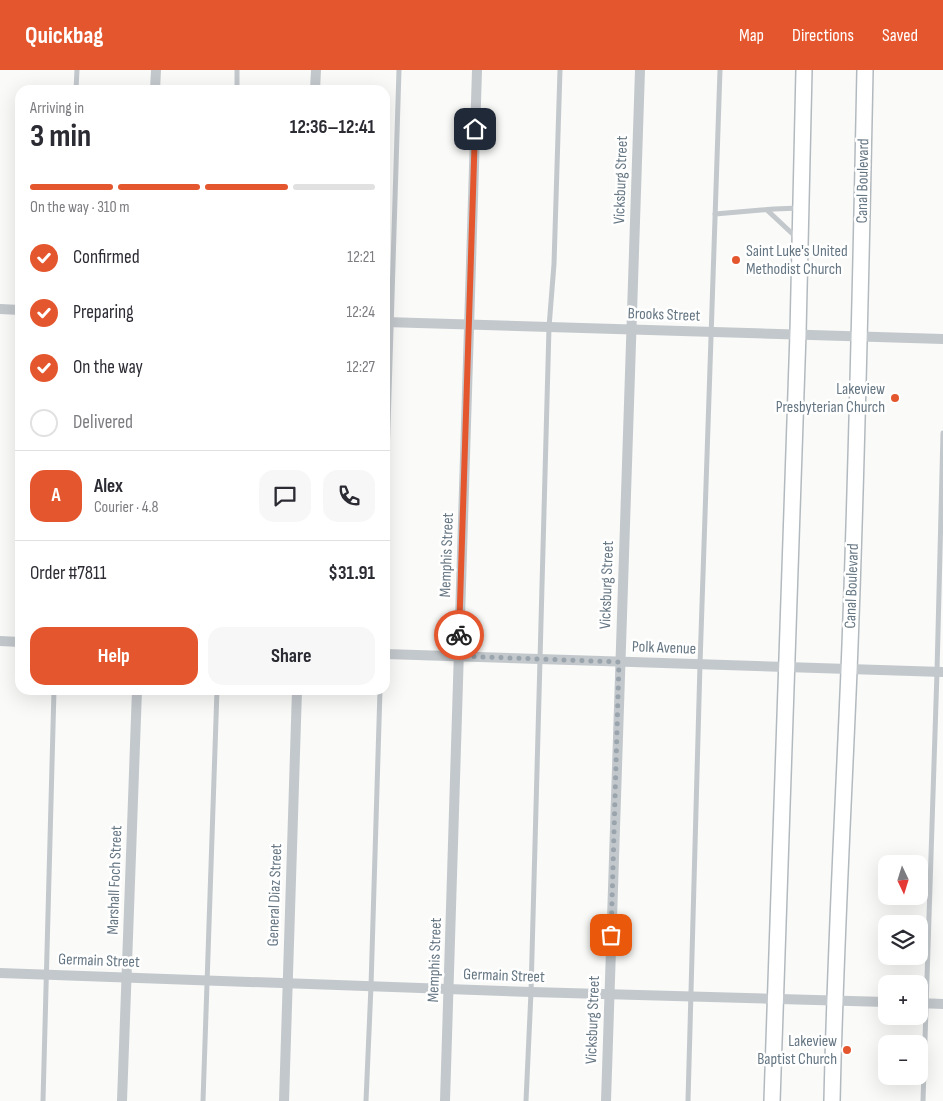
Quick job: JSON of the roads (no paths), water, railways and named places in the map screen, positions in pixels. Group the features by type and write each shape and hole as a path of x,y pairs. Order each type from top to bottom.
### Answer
{"main road":[{"path":"772,1101 785,667 798,334 804,70"},
{"name":"Canal Boulevard","path":"832,1101 834,1000 849,669 865,70"}],"street":[{"path":"155,85 156,70"},
{"path":"315,85 316,70"},
{"name":"Memphis Street","path":"446,1101 477,70"},
{"name":"Vicksburg Street","path":"606,1101 640,70"},
{"path":"0,309 15,310"},
{"name":"Brooks Street","path":"390,322 943,339"},
{"path":"0,641 15,642"},
{"name":"Polk Avenue","path":"390,654 940,672"},
{"name":"Marshall Foch Street","path":"122,1101 137,695"},
{"name":"General Diaz Street","path":"284,1101 297,695"},
{"name":"Germain Street","path":"0,973 531,992 878,1002"},
{"path":"928,1003 943,1004"}],"lane":[{"path":"76,85 77,70"},
{"path":"237,70 237,85"},
{"path":"390,276 399,70"},
{"path":"526,1101 531,992 549,327 554,264 560,70"},
{"path":"688,1101 700,664 720,70"},
{"path":"715,214 774,208 801,208"},
{"path":"767,210 800,241"},
{"path":"924,975 940,672 943,433"},
{"path":"43,1101 54,695"},
{"path":"203,1101 217,695"},
{"path":"366,1101 380,695"},
{"path":"922,1025 923,1101"}],"place":[{"name":"Saint Luke's United Methodist Church","path":"736,260"},
{"name":"Lakeview Presbyterian Church","path":"895,398"},
{"name":"Lakeview Baptist Church","path":"847,1050"}]}
